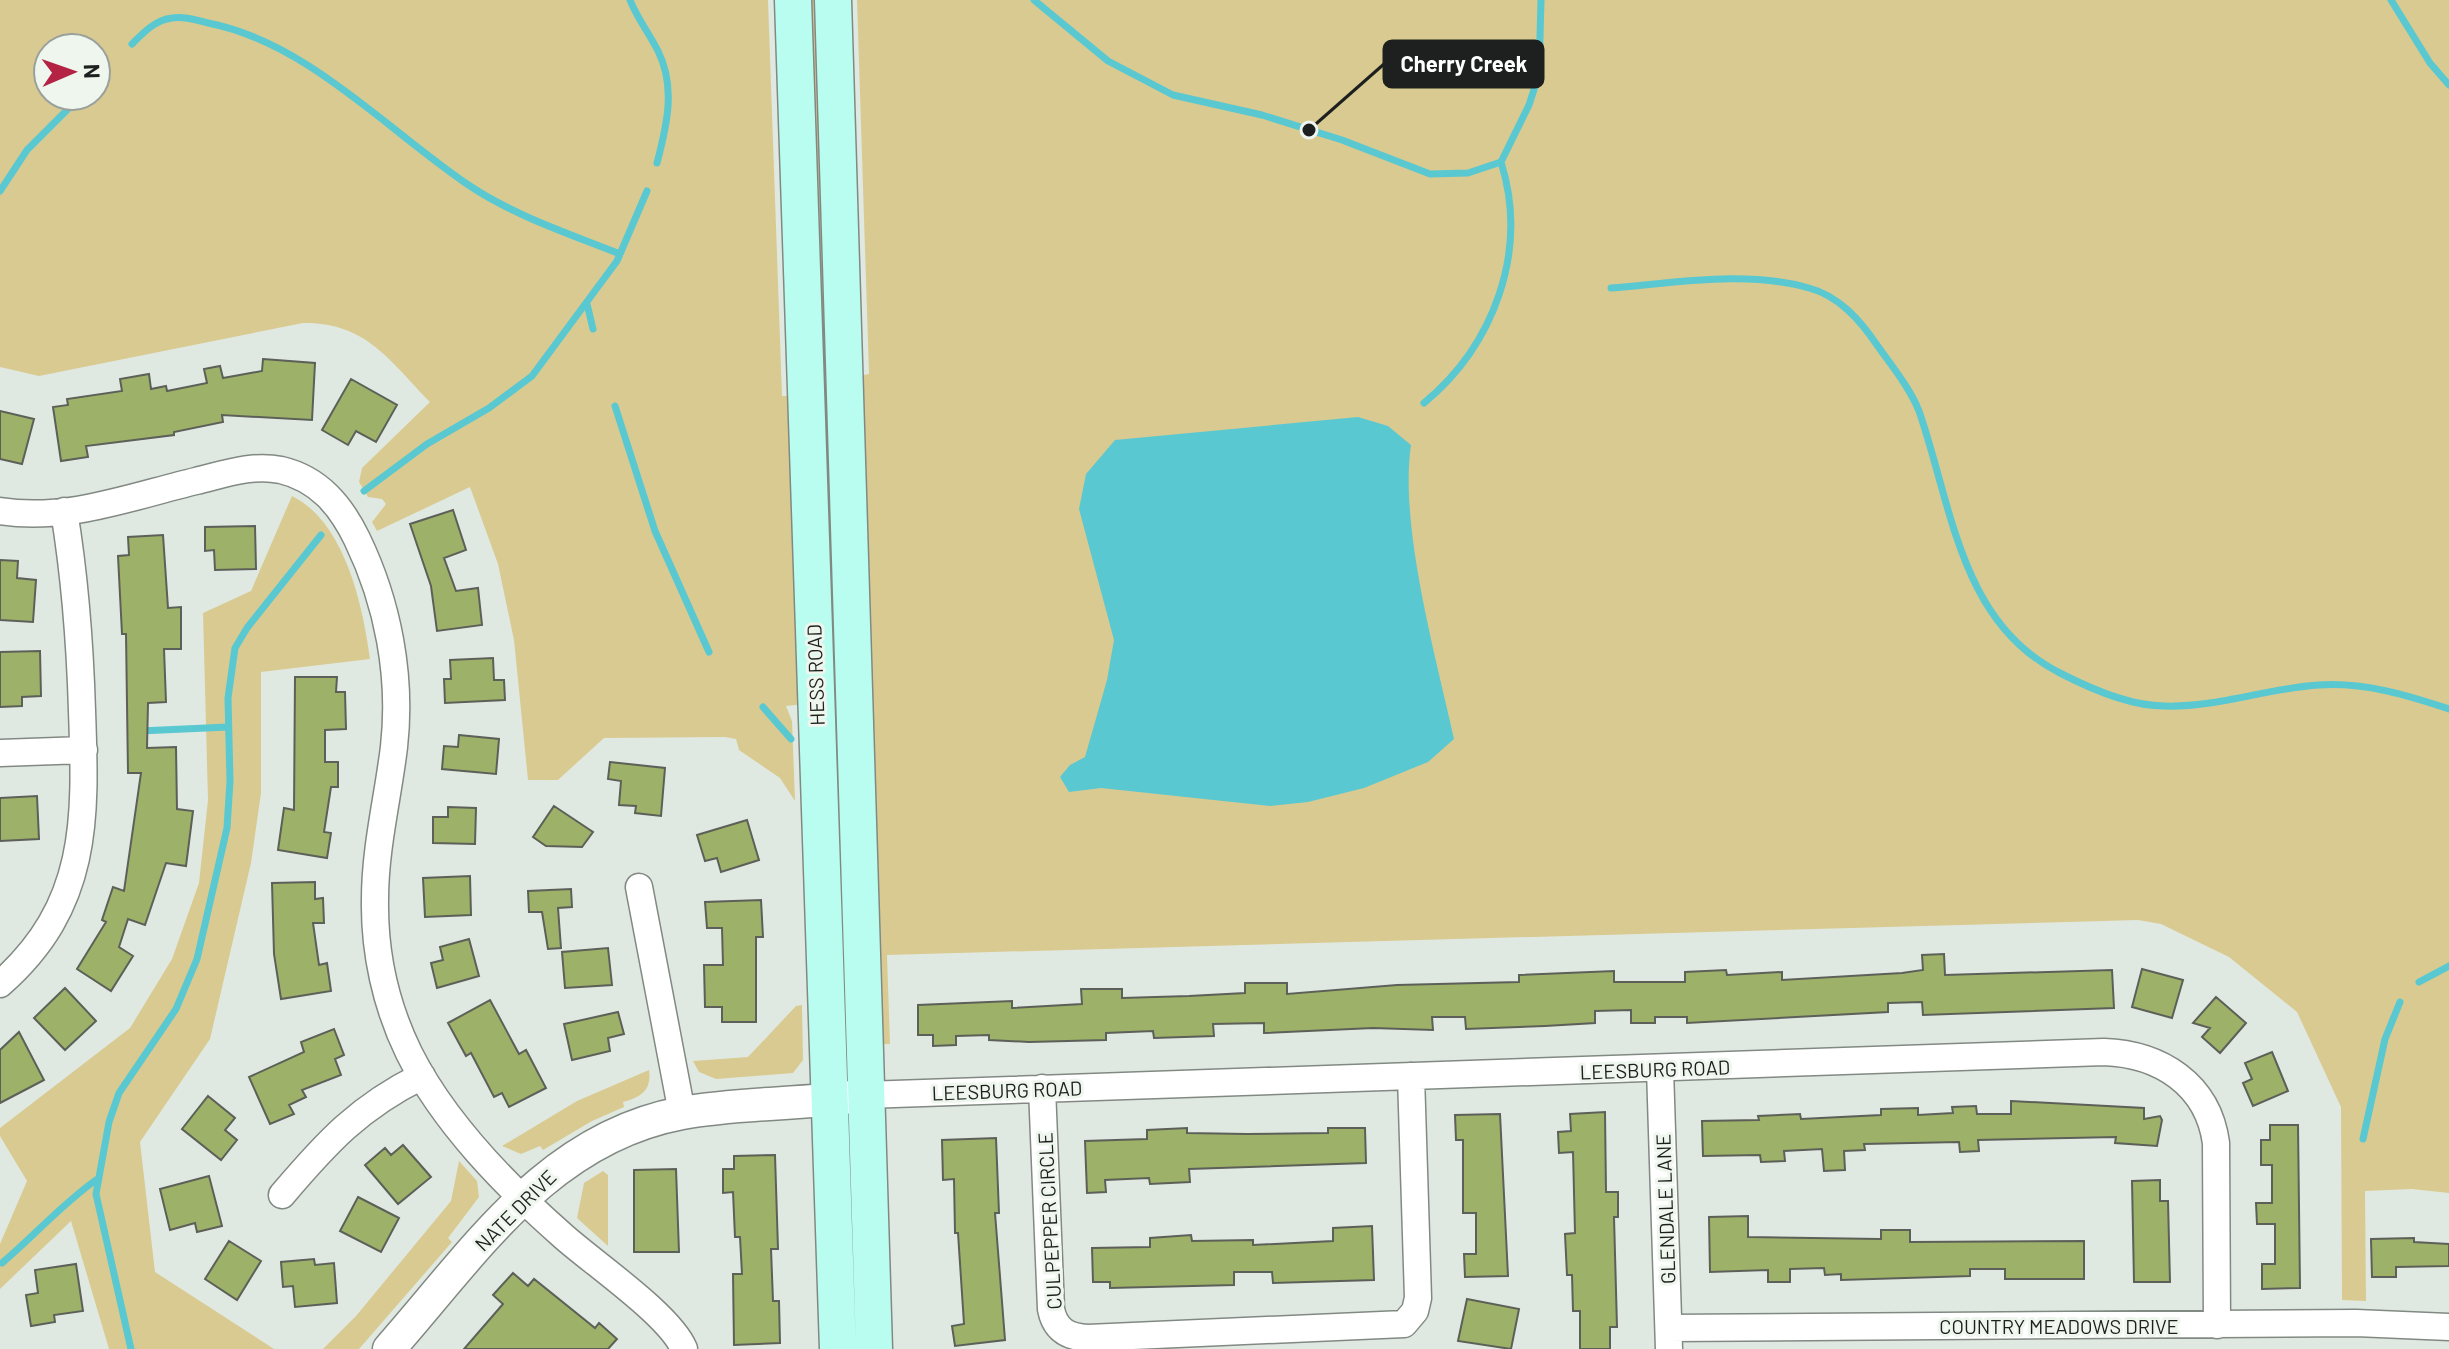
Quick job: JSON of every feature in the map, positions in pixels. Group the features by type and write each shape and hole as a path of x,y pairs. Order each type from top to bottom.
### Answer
{"main road":[{"name":"HESS ROAD","path":"793,0 804,358 848,1098 874,1349"},
{"name":"HESS ROAD","path":"833,0 844,355 848,1098 838,1349"}],"street":[{"path":"0,511 31,514 64,511 263,468 307,480 344,513 375,581 391,646 395,733 376,875 376,922 390,1004 422,1076 460,1130 561,1235 668,1325 684,1349"},
{"path":"0,984 45,935 72,879 83,831 84,750 79,616 64,511"},
{"path":"0,753 84,750"},
{"path":"639,887 682,1113"},
{"name":"LEESBURG ROAD","path":"848,1098 1042,1088 2104,1052 2137,1055 2161,1063 2182,1078 2200,1098 2214,1131 2217,1325"},
{"name":"GLENDALE LANE","path":"1660,1069 1669,1338"},
{"path":"282,1195 350,1120 389,1092 422,1076"},
{"name":"CULPEPPER CIRCLE","path":"1042,1088 1053,1320 1065,1333 1088,1338 1404,1324 1415,1311 1418,1298 1411,1076"},
{"name":"NATE DRIVE","path":"389,1349 498,1221 556,1169 602,1141 639,1125 682,1113 848,1098"},
{"name":"COUNTRY MEADOWS DRIVE","path":"1669,1338 2217,1325 2405,1323 2449,1327"}],"shaded area":[{"path":"0,0 768,0 782,396 791,396 804,704 786,706 792,721 795,801 780,778 739,750 736,739 725,737 604,738 558,780 528,780 514,640 498,564 470,487 377,531 372,522 386,504 382,499 368,497 359,482 362,468 430,402 389,359 360,337 325,324 303,323 39,376 0,367"},
{"path":"806,0 820,0 831,356 818,357"},
{"path":"857,0 2449,0 2449,1193 2412,1189 2365,1191 2366,1301 2342,1300 2341,1107 2297,1012 2229,957 2161,924 2138,920 887,955 890,1044 877,1044 858,376 869,374"},
{"path":"292,496 310,508 326,525 338,545 356,591 370,659 261,672 261,793 251,863 210,1039 140,1142 155,1272 274,1349 109,1349 71,1221 0,1289 0,1244 27,1181 0,1136 0,1128 130,1028 172,959 199,883 208,800 203,613 251,591"},
{"path":"802,1005 803,1060 793,1073 716,1079 699,1072 693,1061 748,1057 796,1006"},
{"path":"649,1070 649,1083 640,1095 623,1102 624,1107 592,1121 543,1150 540,1146 521,1154 502,1146 577,1101"},
{"path":"459,1161 477,1181 479,1197 448,1238 452,1242 359,1349 323,1349 356,1316 451,1201"},
{"path":"603,1171 608,1175 608,1246 577,1218 584,1183"}],"water":[{"path":"1358,417 1388,426 1411,445 1410,514 1415,552 1429,631 1454,739 1428,762 1364,788 1308,802 1270,806 1101,788 1069,792 1060,777 1070,765 1085,757 1107,680 1114,640 1079,509 1086,474 1115,440"}],"building":[{"path":"263,359 315,363 312,420 222,415 223,422 174,432 174,435 86,446 88,457 61,461 53,407 68,405 67,399 122,391 120,379 149,374 151,389 166,386 167,391 207,383 204,369 220,366 223,378 262,371"},
{"path":"351,379 397,405 376,442 356,431 348,445 322,430"},
{"path":"0,411 34,419 22,464 0,459"},
{"path":"453,510 466,550 444,558 456,591 478,588 482,625 437,631 431,586 410,524"},
{"path":"255,526 256,569 215,570 214,550 205,551 205,527"},
{"path":"163,535 168,608 181,607 181,649 164,649 166,702 148,703 147,748 176,747 177,809 193,811 186,866 166,863 145,925 128,919 119,947 133,956 111,991 77,969 106,922 102,920 113,887 124,891 141,773 128,773 126,634 122,634 118,556 129,555 128,537"},
{"path":"0,560 18,561 17,578 36,580 33,622 0,620"},
{"path":"40,651 41,696 22,697 22,706 0,707 0,652"},
{"path":"493,658 494,680 504,680 505,700 445,703 444,679 451,679 450,660"},
{"path":"295,677 337,677 336,692 345,692 346,729 325,730 325,762 338,762 338,787 331,787 324,832 331,833 327,858 278,850 284,808 294,810"},
{"path":"459,735 499,739 496,774 442,769 444,746 458,747"},
{"path":"610,762 665,768 661,816 635,813 636,806 619,805 621,781 608,779"},
{"path":"37,796 39,839 0,841 0,798"},
{"path":"554,806 593,832 582,847 546,846 533,837"},
{"path":"448,807 476,808 475,844 433,843 433,817 448,817"},
{"path":"747,820 759,860 721,872 717,858 705,861 697,835"},
{"path":"470,876 471,915 425,917 423,878"},
{"path":"315,882 315,899 323,898 324,923 313,923 319,965 327,963 331,991 281,999 274,954 272,883"},
{"path":"571,889 572,907 558,908 561,948 548,949 542,912 529,912 528,891"},
{"path":"761,900 763,937 756,937 756,1022 722,1022 722,1007 705,1007 704,965 723,965 722,928 707,928 705,902"},
{"path":"469,939 479,976 437,988 431,963 443,960 440,947"},
{"path":"608,948 612,985 565,988 562,952"},
{"path":"1944,954 1945,975 2112,970 2114,1008 1923,1015 1922,1002 1888,1003 1888,1012 1687,1023 1687,1017 1655,1017 1655,1023 1631,1023 1631,1010 1595,1011 1595,1023 1545,1026 1466,1029 1465,1017 1432,1017 1433,1030 1373,1028 1264,1033 1264,1023 1213,1024 1214,1036 1154,1038 1153,1031 1106,1033 1106,1040 1029,1042 989,1040 989,1035 956,1036 956,1045 933,1046 933,1035 918,1035 918,1005 1012,1001 1012,1008 1082,1004 1081,989 1122,989 1122,998 1245,993 1245,983 1287,983 1287,994 1397,985 1519,982 1519,975 1614,971 1614,982 1685,982 1685,972 1726,970 1727,975 1782,972 1782,980 1923,970 1922,955"},
{"path":"2142,969 2183,980 2172,1018 2132,1007"},
{"path":"65,988 96,1021 65,1050 34,1018"},
{"path":"2216,997 2246,1023 2220,1053 2202,1037 2210,1028 2193,1023"},
{"path":"490,1000 519,1054 526,1050 546,1088 509,1107 502,1093 494,1097 471,1053 466,1056 448,1023"},
{"path":"618,1012 624,1034 608,1038 610,1051 572,1060 564,1024"},
{"path":"334,1029 344,1055 335,1059 341,1075 302,1090 306,1097 289,1105 294,1114 270,1124 249,1077 304,1052 301,1042"},
{"path":"19,1032 44,1080 0,1103 0,1050"},
{"path":"2272,1052 2288,1091 2253,1106 2243,1083 2252,1079 2245,1063"},
{"path":"208,1096 235,1118 225,1130 237,1140 221,1160 182,1129"},
{"path":"2011,1101 2144,1108 2144,1119 2160,1116 2162,1120 2157,1146 2115,1143 2116,1137 1978,1140 1979,1151 1960,1152 1959,1142 1864,1144 1865,1150 1844,1151 1845,1170 1824,1171 1822,1149 1784,1151 1785,1161 1761,1162 1760,1155 1703,1156 1702,1121 1759,1120 1758,1116 1800,1114 1801,1119 1881,1115 1881,1109 1918,1108 1918,1115 1953,1113 1952,1107 1976,1106 1977,1114 2011,1114"},
{"path":"1605,1112 1606,1192 1618,1192 1618,1217 1614,1217 1617,1327 1610,1327 1610,1349 1580,1349 1580,1311 1573,1311 1572,1275 1567,1275 1565,1234 1575,1233 1573,1152 1559,1153 1558,1132 1571,1131 1570,1114"},
{"path":"1500,1114 1508,1276 1465,1277 1464,1254 1476,1254 1476,1213 1463,1213 1463,1140 1456,1140 1455,1115"},
{"path":"2270,1125 2298,1125 2300,1288 2262,1289 2262,1264 2275,1264 2275,1224 2257,1224 2256,1203 2272,1203 2272,1165 2261,1165 2261,1140 2270,1140"},
{"path":"1187,1128 1187,1133 1247,1134 1328,1133 1328,1128 1365,1128 1366,1163 1189,1169 1190,1182 1150,1184 1149,1178 1105,1180 1106,1192 1087,1193 1085,1141 1147,1139 1147,1130"},
{"path":"996,1138 999,1213 995,1213 1005,1340 955,1346 952,1326 964,1324 958,1233 955,1233 954,1179 943,1180 942,1140"},
{"path":"403,1145 431,1177 398,1204 365,1165 385,1148 391,1155"},
{"path":"775,1155 778,1249 771,1249 773,1301 779,1301 780,1343 734,1345 733,1274 742,1274 740,1237 735,1237 733,1192 723,1193 723,1169 734,1169 734,1156"},
{"path":"676,1169 679,1252 634,1252 634,1170"},
{"path":"209,1176 222,1226 197,1232 195,1223 170,1230 160,1189"},
{"path":"2160,1180 2160,1201 2168,1201 2170,1282 2134,1282 2132,1181"},
{"path":"358,1197 399,1218 381,1252 340,1231"},
{"path":"1748,1216 1748,1237 1881,1239 1881,1230 1910,1230 1910,1242 2084,1241 2084,1279 2005,1279 2005,1269 1970,1269 1970,1276 1841,1280 1841,1274 1825,1275 1824,1268 1790,1269 1790,1282 1768,1282 1768,1270 1710,1272 1709,1217"},
{"path":"1372,1226 1374,1280 1273,1283 1272,1272 1234,1272 1234,1285 1110,1288 1110,1282 1093,1282 1092,1248 1150,1247 1150,1238 1191,1235 1192,1241 1253,1240 1253,1245 1333,1241 1333,1228"},
{"path":"2414,1238 2414,1242 2449,1244 2449,1266 2396,1267 2396,1277 2372,1277 2371,1239"},
{"path":"229,1241 261,1261 237,1300 205,1279"},
{"path":"314,1259 315,1265 334,1263 337,1303 295,1307 293,1286 283,1287 281,1262"},
{"path":"76,1264 83,1311 54,1315 55,1322 31,1326 26,1295 38,1293 35,1270"},
{"path":"513,1273 528,1286 534,1279 595,1328 599,1323 617,1339 608,1349 464,1349 503,1304 493,1295"},
{"path":"1467,1299 1519,1309 1511,1349 1458,1341"}],"waterway":[{"path":"630,0 658,51 667,78 668,106 657,163"},
{"path":"1034,0 1108,61 1173,95 1262,115 1342,140 1430,174 1468,173 1501,162 1529,105 1539,74 1541,0"},
{"path":"2391,0 2430,63 2449,85"},
{"path":"132,44 155,24 176,18 244,33 313,68 487,197 543,224 620,254"},
{"path":"0,191 27,150 65,112"},
{"path":"1424,403 1449,380 1470,353 1487,325 1499,294 1511,229 1509,196 1501,162"},
{"path":"364,491 427,444 489,408 532,376 617,261 647,191"},
{"path":"1611,288 1710,279 1760,280 1809,288 1830,297 1848,310 1900,377 1915,402 1964,559 1980,593 2000,624 2027,651 2060,673 2110,695 2151,705 2203,704 2300,687 2336,685 2385,691 2449,709"},
{"path":"587,304 593,329"},
{"path":"615,406 655,531 709,652"},
{"path":"131,1349 96,1194 109,1122 119,1093 176,1009 197,959 227,828 230,781 228,698 235,648 247,628 321,535"},
{"path":"763,707 791,739"},
{"path":"140,731 228,727"},
{"path":"2419,982 2449,966"},
{"path":"2363,1139 2385,1039 2400,1002"},
{"path":"2,1263 96,1180"}],"place":[{"name":"Cherry Creek","path":"1309,130"}]}
